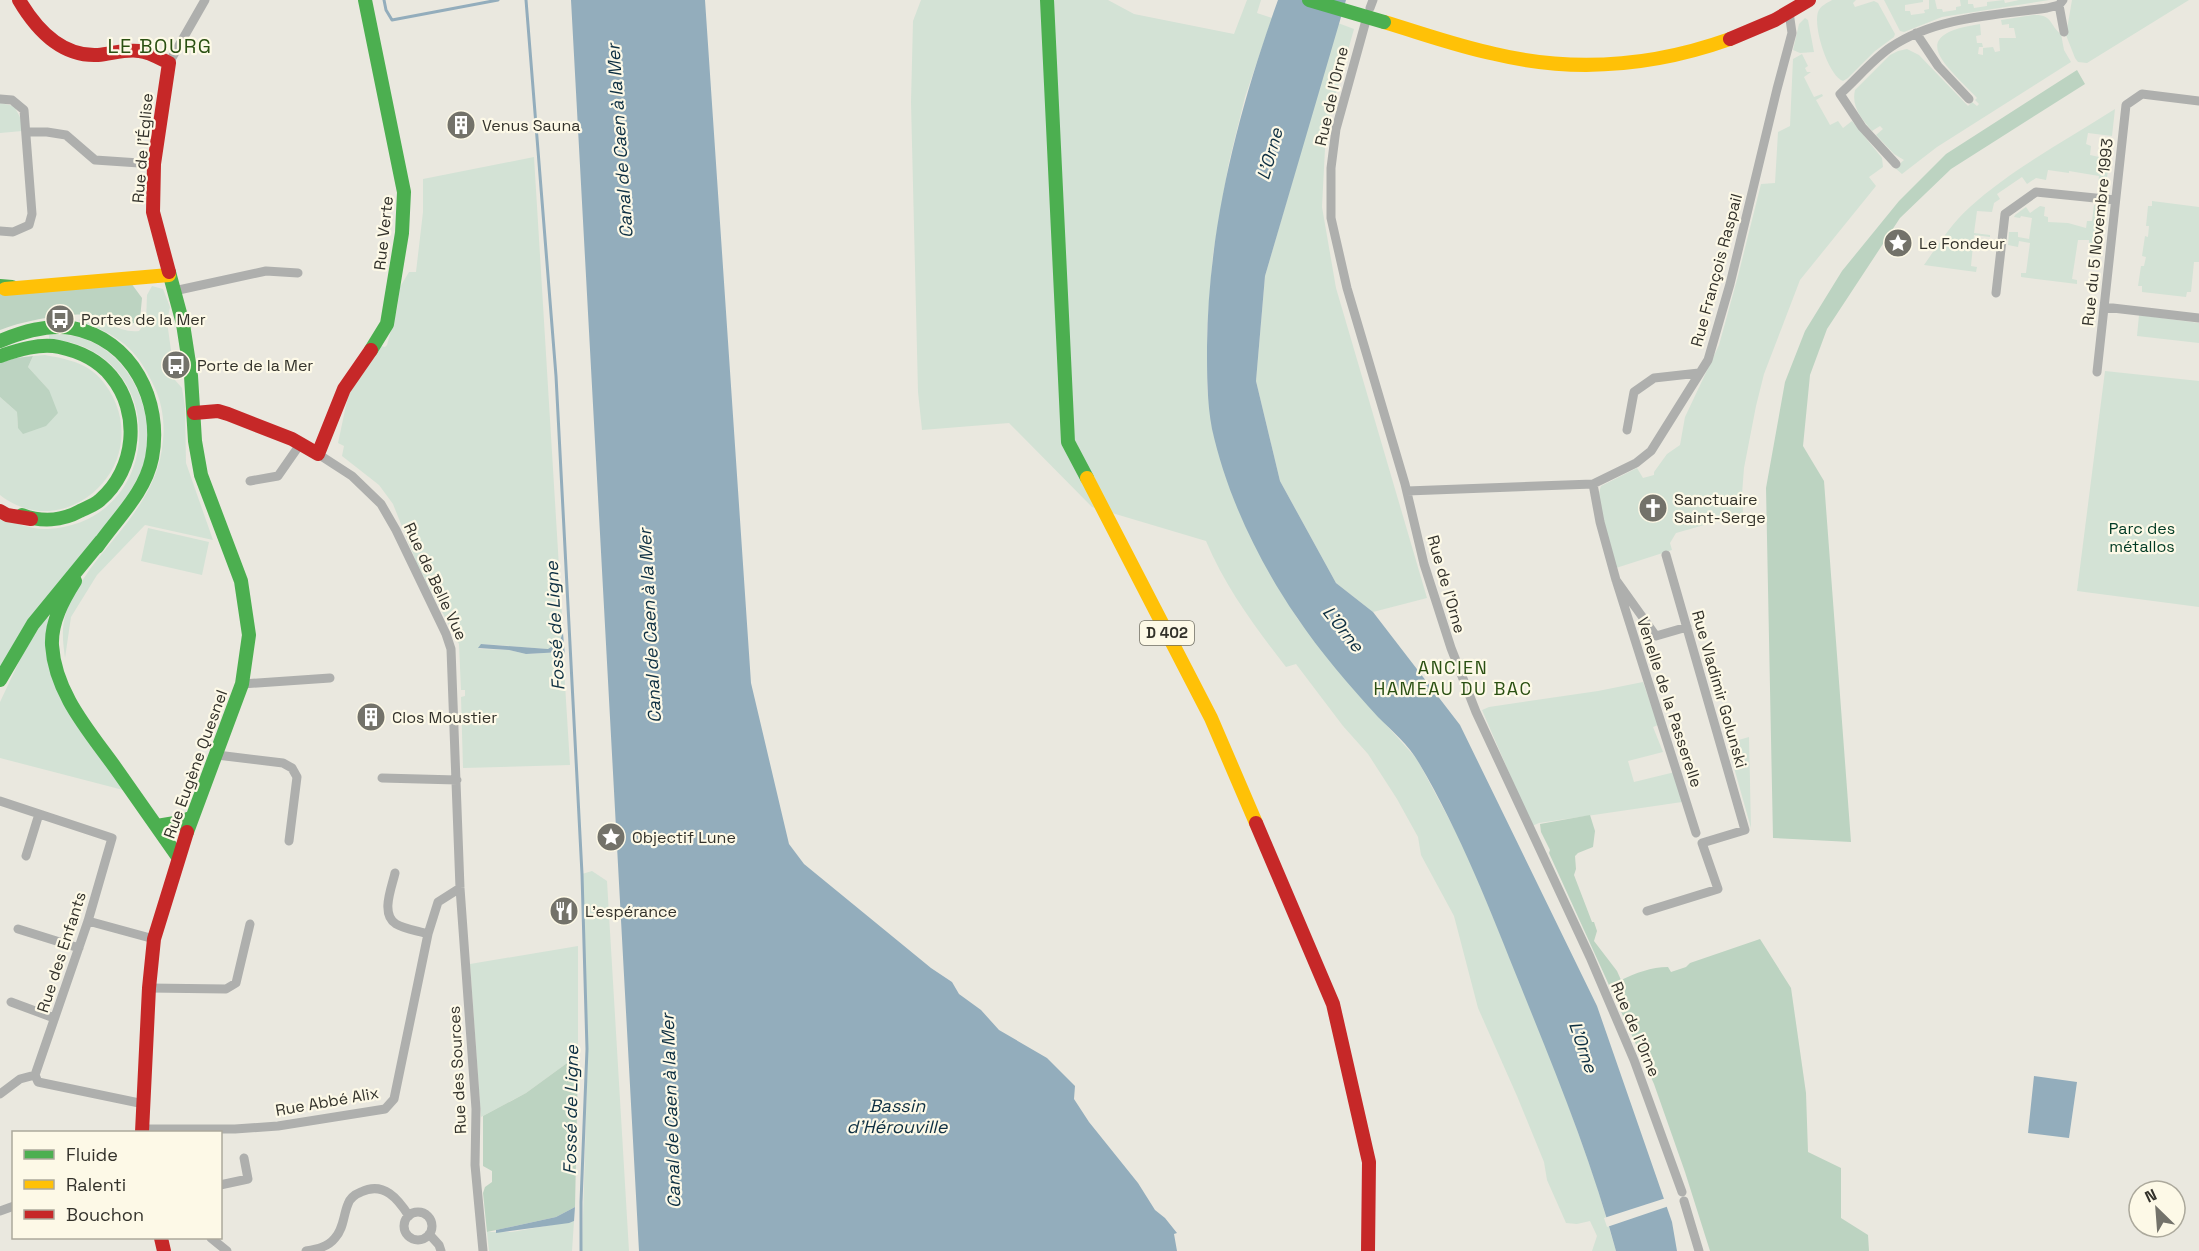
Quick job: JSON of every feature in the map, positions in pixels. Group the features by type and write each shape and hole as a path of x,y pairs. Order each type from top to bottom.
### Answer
{"main road":[{"path":"19,0 26,13 49,40 66,48 90,55 140,51 169,63"},
{"name":"Rue Verte","path":"318,454 344,389 377,343 387,324 402,233 404,192 400,165 365,0"},
{"name":"D 402","path":"1047,0 1068,442 1211,718 1333,1004 1369,1162 1368,1251"},
{"path":"1309,0 1509,58 1558,65 1605,66 1652,62 1694,52 1741,35 1809,0"},
{"name":"Rue de l'Église","path":"169,63 154,164 153,212 183,324 192,376 194,413"},
{"path":"4,288 169,275"},
{"path":"0,341 34,329 60,328 81,330 109,344 130,363 140,376 154,411 155,435 152,460 141,489 133,502 35,621 15,650 0,680"},
{"path":"0,356 31,347 44,347 69,350 86,356 102,367 119,387 129,408 132,449 121,476 106,495 74,515 32,519 7,515 0,511"},
{"name":"Rue de Belle Vue","path":"194,413 218,411 228,414 301,443 318,454"},
{"name":"Rue Eugène Quesnel","path":"142,1131 149,988 154,939 192,817 242,684 249,635 241,580 201,475 195,441 194,413"},
{"path":"0,503 32,519"},
{"path":"101,541 60,608 53,632 54,656 60,683 73,707 178,858"},
{"path":"157,826 175,824 192,817"}],"street":[{"name":"Rue de l'Église","path":"169,63 205,0"},
{"path":"1896,164 1862,127 1839,94 1882,54 1916,33 1952,22 2061,2 2064,32"},
{"name":"Rue François Raspail","path":"1407,491 1593,484 1636,463 1651,451 1708,360 1730,284 1792,33 1789,12"},
{"name":"Rue de l'Orne","path":"1365,24 1336,129 1331,168 1330,207 1347,288 1407,491 1424,564 1462,678 1590,957 1630,1050 1683,1197 1699,1251"},
{"path":"1916,33 1938,66 1970,99"},
{"name":"Rue du 5 Novembre 1993","path":"2097,372 2126,105 2133,98 2142,94 2199,100"},
{"path":"0,99 12,99 24,110 32,219 29,225 21,230 0,231"},
{"path":"27,132 66,135 95,160 154,164"},
{"path":"1996,293 2005,214 2036,192 2115,200"},
{"path":"174,291 266,271 298,273"},
{"path":"2104,307 2199,318"},
{"path":"1627,430 1634,392 1654,378 1699,373"},
{"path":"250,481 278,476 301,443"},
{"name":"Rue de Belle Vue","path":"318,454 352,476 381,504 396,530 451,649 460,888"},
{"name":"Venelle de la Passerelle","path":"1593,484 1600,522 1616,580 1696,833"},
{"name":"Rue Vladimir Golunski","path":"1647,911 1718,889 1702,843 1745,830 1666,555"},
{"name":"Venelle de la Passerelle","path":"1616,580 1656,636 1687,627"},
{"path":"242,684 330,678"},
{"path":"217,755 283,763 292,768 297,777 289,841"},
{"path":"382,778 457,780"},
{"path":"0,801 39,814 26,856"},
{"name":"Rue des Enfants","path":"34,1075 88,921 112,838 39,814"},
{"path":"395,873 388,909 392,920 396,924 428,934"},
{"name":"Rue Abbé Alix","path":"142,1131 235,1130 385,1109 394,1099 428,934 438,902 460,888"},
{"name":"Rue des Sources","path":"460,888 476,1109 475,1165 483,1251"},
{"path":"88,921 154,939"},
{"path":"149,988 226,989 236,983 250,924"},
{"path":"18,929 78,948"},
{"path":"10,1002 54,1018"},
{"path":"0,1094 20,1079 34,1075 38,1082 144,1104"},
{"path":"222,1185 248,1179 244,1158"},
{"path":"306,1251 323,1247 333,1241 341,1231 348,1202 355,1194 365,1190 378,1188 386,1191 398,1199 409,1216"},
{"path":"0,1211 12,1206"},
{"path":"417,1212 426,1215 432,1226 429,1234 417,1240 409,1236 405,1224 409,1216 417,1212"},
{"path":"429,1234 439,1245 441,1251"},
{"path":"212,1239 226,1251"}],"green space":[{"path":"921,0 1108,0 1134,14 1234,34 1247,0 1261,0 1257,13 1272,18 1245,97 1229,162 1213,254 1207,328 1207,388 1213,432 1233,497 1261,557 1297,618 1351,686 1417,759 1465,849 1554,1065 1596,1183 1616,1251 1592,1251 1597,1236 1590,1221 1577,1224 1566,1223 1547,1180 1544,1162 1517,1096 1478,1008 1454,916 1421,855 1418,837 1397,799 1368,754 1343,726 1296,664 1286,667 1263,637 1232,591 1206,541 1092,507 1009,423 922,430 918,392 911,102 913,21"},
{"path":"1832,0 1856,0 1853,3 1855,7 1874,1 1878,3 1895,34 1843,81 1837,77 1827,60 1818,28 1819,10"},
{"path":"1884,0 1923,0 1923,2 1905,5 1905,11 1910,11 1911,15 1925,13 1924,10 1929,9 1929,0 1935,0 1937,9 1942,9 1943,12 1956,10 1956,7 1961,6 1960,0 1968,0 1968,4 1973,4 1974,8 1987,6 1987,2 2004,0 2005,3 2019,0 2049,0 1942,17 1904,32 1900,31"},
{"path":"2072,0 2189,0 2087,63 2078,62 2075,58 2066,35"},
{"path":"2033,15 2047,18 2061,34 2064,50 2071,62 1937,147 1902,174 1895,168 1904,160 1894,154 1876,135 1883,129 1880,126 1872,131 1861,117 1856,107 1855,90 1890,55 1907,49 1919,55 1968,106 1972,102 1977,106 1979,104 1975,100 1977,98 1944,63 1938,52 1938,43 1943,35 1980,24 1981,35 1976,36 1977,43 1982,43 1983,47 1979,47 1978,54 1983,55 1983,48 1993,47 1995,52 2000,51 1999,38 2016,38 2014,28 2009,28 2009,24 2002,25 2001,20"},
{"path":"1805,18 1808,20 1814,52 1800,53 1793,50 1799,24"},
{"path":"1338,23 1354,29 1326,129 1322,207 1336,288 1427,598 1373,612 1336,583 1280,481 1256,381 1265,276"},
{"path":"1802,54 1808,66 1805,68 1807,72 1811,72 1804,77 1814,97 1822,94 1823,96 1816,100 1830,125 1838,121 1843,128 1852,121 1882,158 1883,167 1869,177 1876,186 1800,280 1764,374 1756,406 1744,468 1743,514 1676,533 1670,543 1672,550 1616,568 1601,515 1599,494 1601,486 1637,468 1643,478 1654,475 1667,454 1680,445 1685,417 1719,345 1761,184 1775,183 1778,132 1790,126 1793,59"},
{"path":"2077,70 2085,84 1951,169 1900,218 1827,329 1810,375 1803,446 1824,481 1851,842 1773,838 1766,488 1785,382 1805,331 1842,271 1899,201 1946,154"},
{"path":"0,103 14,106 21,119 22,131 0,133"},
{"path":"2115,109 2112,136 2088,133 2086,144 2091,146 2090,155 2099,157 2101,152 2110,153 2106,186 2098,185 2099,176 2069,171 2069,173 2048,170 2046,180 2036,178 2027,184 2022,177 1997,194 2000,199 1994,203 1992,212 1977,211 1974,233 1990,235 1990,237 1974,235 1971,266 1977,267 1976,272 1924,265 1957,220 1987,193 2022,167"},
{"path":"534,157 563,633 559,642 548,649 482,644 479,649 509,650 526,654 563,652 570,765 463,768 461,697 465,696 465,690 461,690 459,644 417,564 393,504 379,485 342,456 344,446 338,443 348,396 381,346 387,345 397,309 400,287 409,272 416,272 423,212 423,179"},
{"path":"2152,201 2199,207 2199,262 2194,262 2191,292 2187,292 2186,297 2142,292 2142,286 2138,286 2141,266 2144,266 2146,257 2142,256 2145,236 2148,237 2149,226 2146,226 2148,206 2152,206"},
{"path":"2094,205 2104,206 2098,246 2089,245 2089,240 2078,240 2072,279 2077,280 2077,284 2021,277 2021,273 2026,273 2030,243 2019,241 2018,247 2008,245 2009,232 2018,232 2018,237 2029,239 2032,218 2014,217 2015,215 2026,207 2030,213 2040,206 2045,207 2044,216 2048,217 2048,222 2068,223 2086,228 2087,221 2092,221"},
{"path":"131,283 142,298 140,319 135,323 118,323 99,316 83,314 33,321 0,330 0,293"},
{"path":"152,286 163,289 170,307 167,321 175,380 182,388 185,407 186,463 213,540 145,525 97,575 71,617 65,658 63,625 70,601 90,569 126,524 146,494 160,459 164,433 159,399 140,361 115,337 78,320 94,320 123,330 139,331 146,322 147,295"},
{"path":"2139,315 2199,323 2199,343 2137,336"},
{"path":"49,335 65,335 86,340 103,348 118,361 130,376 145,411 148,430 146,455 130,492 0,667 0,517 24,526 42,529 88,519 116,497 133,468 139,434 134,401 117,371 89,349 49,339"},
{"path":"45,355 70,360 92,371 106,386 114,400 122,430 118,455 108,477 91,494 71,506 48,511 24,508 0,495 0,397 17,412 18,428 49,390 28,367 33,356"},
{"path":"33,356 28,367 49,390 58,413 46,426 23,434 18,428 17,412 0,397 0,363"},
{"name":"Parc des métallos","path":"2105,371 2199,381 2199,607 2077,591"},
{"path":"148,528 209,542 202,575 141,561"},
{"path":"46,617 49,619 47,644 50,668 57,690 81,732 127,791 0,758 0,702 24,651"},
{"path":"1643,682 1658,725 1653,727 1663,752 1628,761 1634,782 1675,772 1682,802 1539,823 1532,826 1482,710"},
{"path":"1749,737 1751,828 1729,750 1736,748 1735,741"},
{"path":"1590,815 1595,831 1593,847 1575,856 1574,875 1597,931 1594,941 1617,971 1621,980 1656,968 1668,967 1671,972 1686,967 1690,963 1760,939 1791,988 1806,1093 1808,1152 1841,1168 1841,1218 1868,1235 1869,1251 1710,1251 1654,1084 1541,832 1540,824"},
{"path":"592,871 607,881 629,1251 582,1251 588,1049 582,874"},
{"path":"578,946 578,1052 574,1058 526,1093 481,1117 470,964"},
{"path":"574,1058 578,1062 575,1207 556,1217 487,1232 483,1193 485,1187 492,1182 492,1171 483,1166 483,1116 526,1093"},
{"path":"574,1221 572,1251 489,1251 487,1232 512,1232"}],"water":[{"path":"571,0 705,0 751,683 789,844 804,864 931,968 952,982 959,994 981,1010 999,1030 1047,1058 1075,1086 1074,1099 1089,1122 1138,1183 1155,1210 1177,1233 1174,1234 1177,1251 639,1251"},
{"name":"L'Orne","path":"1278,0 1346,0 1265,276 1256,381 1280,481 1336,583 1373,612 1460,725 1597,1006 1672,1222 1677,1251 1616,1251 1585,1151 1560,1085 1462,845 1434,790 1410,750 1346,680 1315,642 1282,595 1245,527 1218,454 1212,429 1207,378 1213,258 1219,214 1238,127"},
{"path":"563,633 565,656 562,652 526,654 509,650 478,648 481,644 548,649 559,642"},
{"path":"2034,1076 2077,1082 2069,1138 2028,1133"},
{"path":"575,1207 574,1221 569,1223 496,1233 496,1230 556,1217"}],"pier":[{"path":"1666,1198 1669,1206 1607,1227 1604,1218"}],"waterway":[{"path":"384,0 386,10 392,20 498,0"},
{"name":"Fossé de Ligne","path":"526,0 556,376 582,874 587,1049 581,1251"}],"traffic: fast":[{"path":"365,0 404,192 402,233 387,324 371,350"},
{"path":"1047,0 1068,442 1087,478"},
{"path":"1309,0 1384,22"},
{"path":"169,272 183,324 191,376 195,441 201,475 241,581 249,635 242,684 187,832"},
{"path":"0,286 12,287"},
{"path":"0,341 35,330 53,327 72,328 93,334 111,345 127,359 139,376 153,415 152,458 137,494 97,547"},
{"path":"0,356 22,349 52,346 87,357 106,370 121,390 130,423 127,457 121,473 98,502 59,519 22,515"},
{"path":"0,680 33,624 101,541"},
{"path":"75,581 62,604 53,628 52,645 60,680 85,727 178,857"},
{"path":"157,826 181,822 192,817"}],"traffic: slow":[{"path":"1384,22 1481,51 1525,60 1584,65 1643,61 1730,39"},
{"path":"5,289 169,275"},
{"path":"1087,478 1211,718 1256,823"}],"traffic: jam":[{"path":"19,0 42,31 61,46 72,51 98,55 139,51 169,63 154,164 153,212 169,272"},
{"path":"1730,39 1775,20 1809,0"},
{"path":"194,413 218,411 228,414 292,439 318,454 344,389 371,350"},
{"path":"0,511 7,515 31,519"},
{"path":"1256,823 1333,1004 1369,1162 1368,1251"},
{"path":"142,1131 149,988 154,939 187,832"},
{"path":"161,1239 164,1251"}],"place":[{"name":"Venus Sauna","path":"461,125"},
{"name":"Le Fondeur","path":"1898,243"},
{"name":"Portes de la Mer","path":"60,319"},
{"name":"Porte de la Mer","path":"176,365"},
{"name":"Sanctuaire Saint-Serge","path":"1653,508"},
{"name":"Clos Moustier","path":"371,717"},
{"name":"Objectif Lune","path":"611,837"},
{"name":"L’espérance","path":"564,911"}],"district":[{"name":"LE BOURG","path":"160,46"},
{"name":"ANCIEN HAMEAU DU BAC","path":"1453,678"}],"water label":[{"name":"Canal de Caen à la Mer","path":"620,141"},
{"name":"Canal de Caen à la Mer","path":"650,626"},
{"name":"Canal de Caen à la Mer","path":"671,1111"},
{"name":"Bassin d'Hérouville","path":"897,1116"}]}
